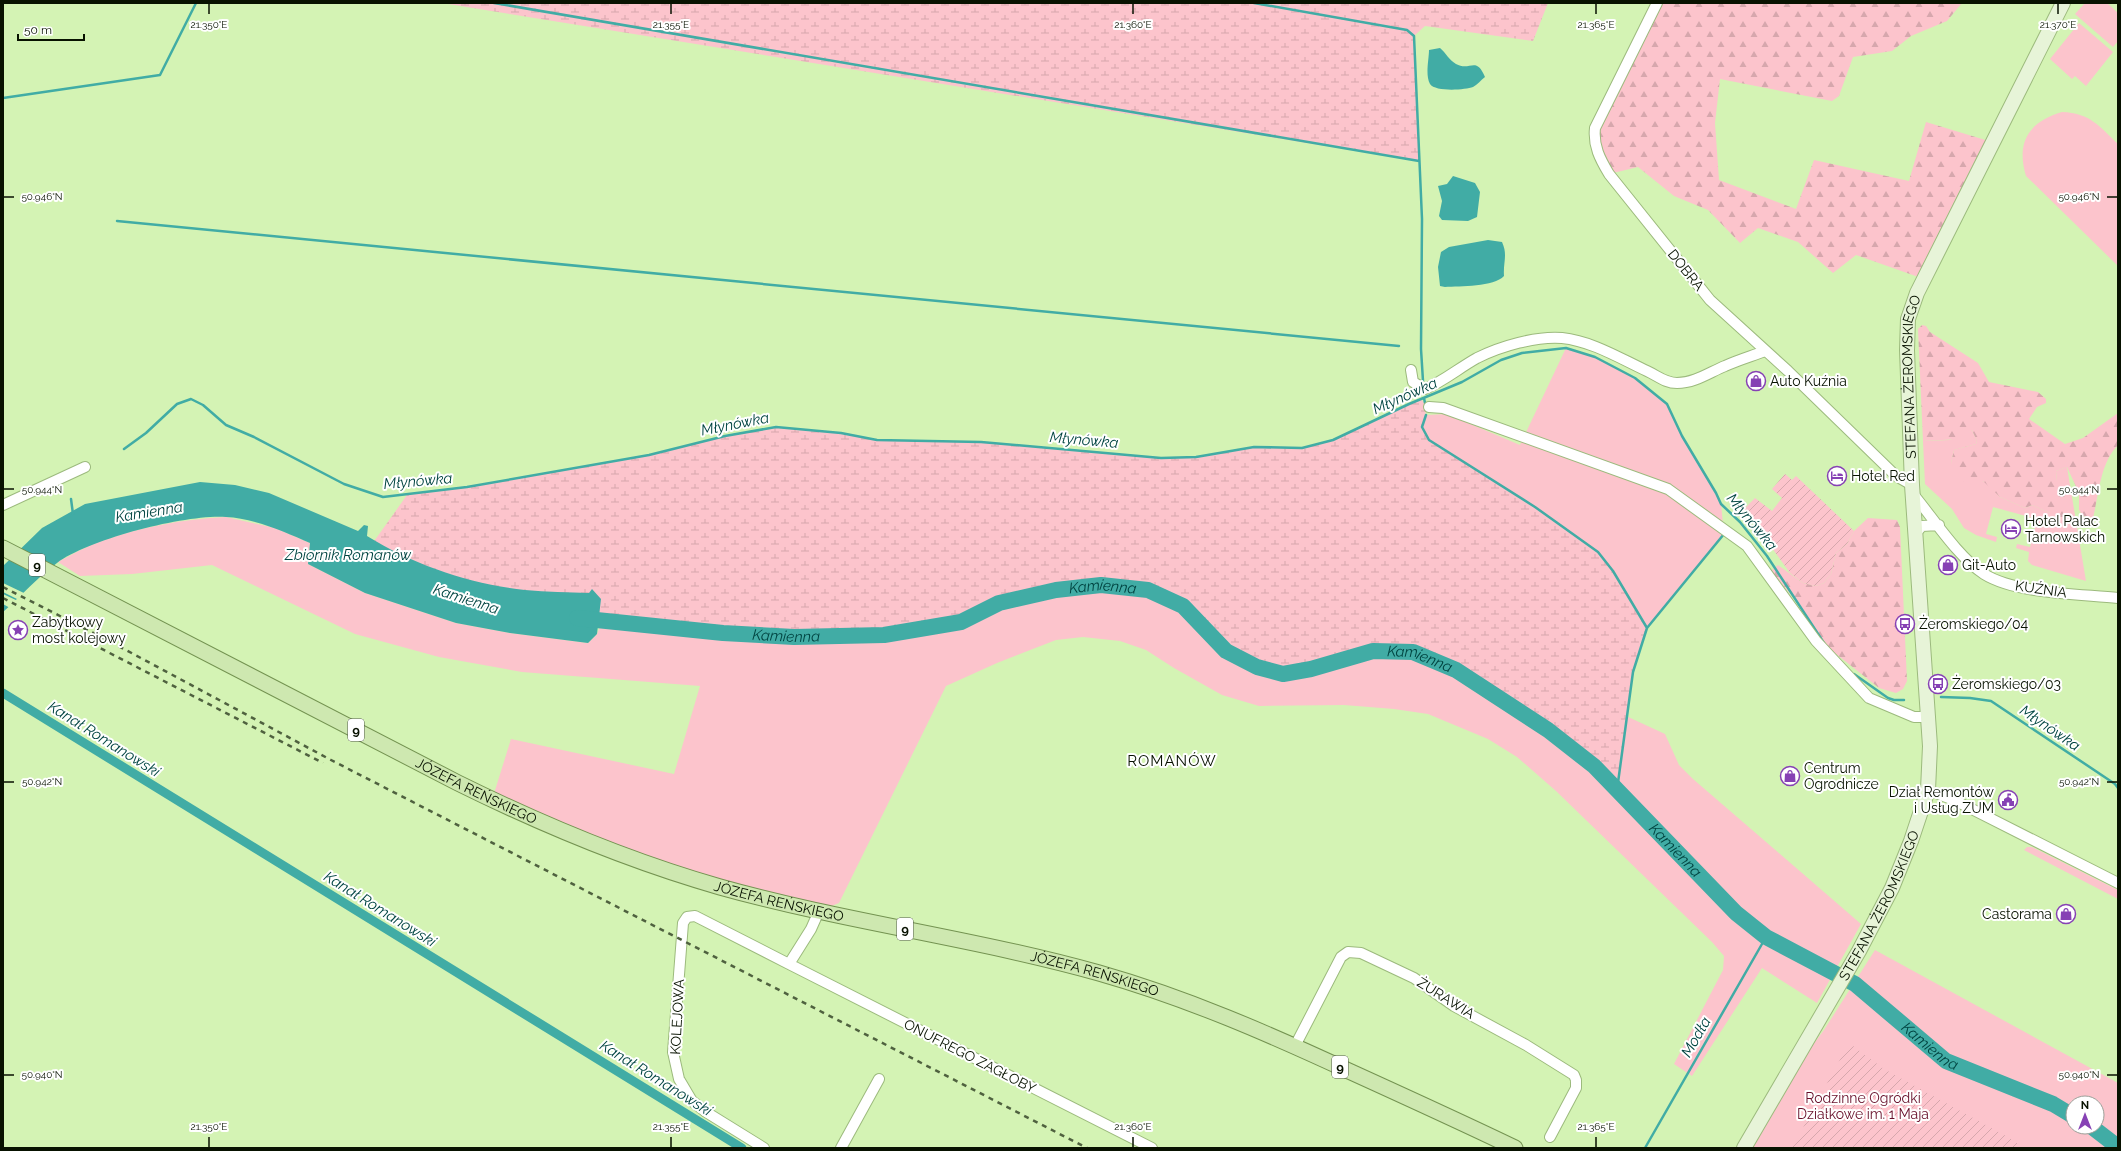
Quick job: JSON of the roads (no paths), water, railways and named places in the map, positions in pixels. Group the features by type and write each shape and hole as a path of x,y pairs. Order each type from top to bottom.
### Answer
{"main road":[{"name":"JÓZEFA REŃSKIEGO","path":"3,548 458,783 527,816 592,844 684,876 819,911 997,948 1101,974 1204,1008 1295,1046 1515,1148"}],"street":[{"name":"DOBRA","path":"1657,3 1595,128 1596,147 1609,174 1710,300 1788,371 1896,476 1913,489"},
{"name":"STEFANA ŻEROMSKIEGO","path":"1744,1148 1859,951 1894,882 1911,841 1928,790 1930,764 1913,489 1907,350 1908,319 1917,293 2063,3"},
{"path":"1411,370 1413,382 1425,389 1439,383 1477,358 1503,348 1536,340 1563,338 1603,350 1649,372 1664,381 1679,383 1697,380 1726,365 1765,351"},
{"path":"1429,407 1443,408 1668,489 1747,546 1816,641 1869,698 1914,717 1928,717"},
{"path":"3,505 85,468"},
{"name":"KUŹNIA","path":"1913,489 1963,556 1984,574 2001,582 2034,590 2118,598"},
{"path":"1916,534 1922,526 1939,525"},
{"path":"1928,790 1954,800 2118,883"},
{"path":"789,964 811,929 819,911"},
{"name":"ONUFREGO ZAGŁOBY","path":"688,918 695,916 713,924 1152,1148"},
{"name":"KOLEJOWA","path":"688,918 683,923 673,1052 676,1070 692,1101 706,1112 764,1148"},
{"name":"ŻURAWIA","path":"1295,1046 1341,957 1348,952 1361,953 1414,978 1454,1006 1526,1045 1574,1075 1576,1080 1576,1088 1550,1137"},
{"path":"841,1148 879,1079"}],"water":[{"path":"1440,48 1451,61 1456,64 1461,66 1476,65 1482,70 1485,77 1473,87 1469,88 1450,90 1433,87 1430,84 1428,76 1429,50"},
{"path":"1453,176 1475,183 1480,192 1477,217 1468,221 1442,220 1439,216 1442,201 1438,186 1447,184"},
{"path":"1488,240 1502,242 1505,255 1504,276 1499,280 1485,284 1445,287 1440,286 1438,267 1441,252 1449,247"},
{"name":"Zbiornik Romanów","path":"200,482 235,485 269,493 358,531 364,525 368,526 367,536 385,546 423,564 463,578 525,590 589,593 592,589 601,599 597,634 588,643 510,633 456,623 365,593 308,564 310,543 280,530 258,523 226,517 209,517 163,524 114,537 91,545 72,554 50,568 3,612 3,566 42,528 85,504"}],"waterway":[{"path":"3,98 160,75 196,3"},
{"path":"494,3 1419,161"},
{"path":"1254,3 1407,30 1414,36 1422,219 1421,349 1423,381"},
{"path":"117,221 1399,346"},
{"name":"Młynówka","path":"124,449 146,433 177,404 191,399 203,405 226,425 254,437 344,484 383,497 467,487 649,455 725,436 776,427 841,433 877,440 981,442 1161,458 1196,457 1254,447 1302,448 1333,440 1409,404 1462,382 1501,360 1522,353 1566,348 1595,357 1635,378 1667,404 1682,436 1721,504 1740,522 1767,556 1824,643"},
{"name":"Młynówka","path":"1424,398 1425,403"},
{"path":"1426,415 1422,427 1429,440 1535,507 1598,552 1613,571 1647,628 1724,534"},
{"name":"Młynówka","path":"71,499 73,514"},
{"name":"Kamienna","path":"577,618 723,633 794,637 884,635 961,622 999,603 1056,590 1101,585 1148,590 1183,606 1226,651 1257,667 1283,674 1311,669 1373,651 1413,652 1456,670 1548,730 1594,766 1736,913 1766,937 1855,984 1946,1061 2053,1104 2065,1111"},
{"path":"1617,790 1633,672 1647,628"},
{"name":"Młynówka","path":"1854,674 1888,698 1894,700 1904,700"},
{"name":"Kanał Romanowski","path":"3,693 742,1148"},
{"name":"Młynówka","path":"1941,697 1970,698 1991,701 2115,784 2118,788"},
{"name":"Modła","path":"1645,1148 1766,937"},
{"name":"Kamienna","path":"2102,1135 2118,1147"}],"railway":[{"path":"3,587 111,642 331,760 1087,1148"},
{"path":"3,598 323,763"}],"place":[{"name":"Auto Kuźnia","path":"1756,381"},
{"name":"Hotel Red","path":"1837,476"},
{"name":"Hotel Palac Tarnowskich","path":"2011,529"},
{"name":"Git-Auto","path":"1948,565"},
{"name":"Żeromskiego/04","path":"1905,624"},
{"name":"Zabytkowy most kolejowy","path":"18,630"},
{"name":"Żeromskiego/03","path":"1938,684"},
{"name":"Centrum Ogrodnicze","path":"1790,776"},
{"name":"Dział Remontów i Usług ZUM","path":"2008,800"},
{"name":"Castorama","path":"2066,914"}],"district":[{"name":"ROMANÓW","path":"1172,761"}],"park label":[{"name":"Rodzinne Ogródki Działkowe im. 1 Maja","path":"1863,1106"}]}
